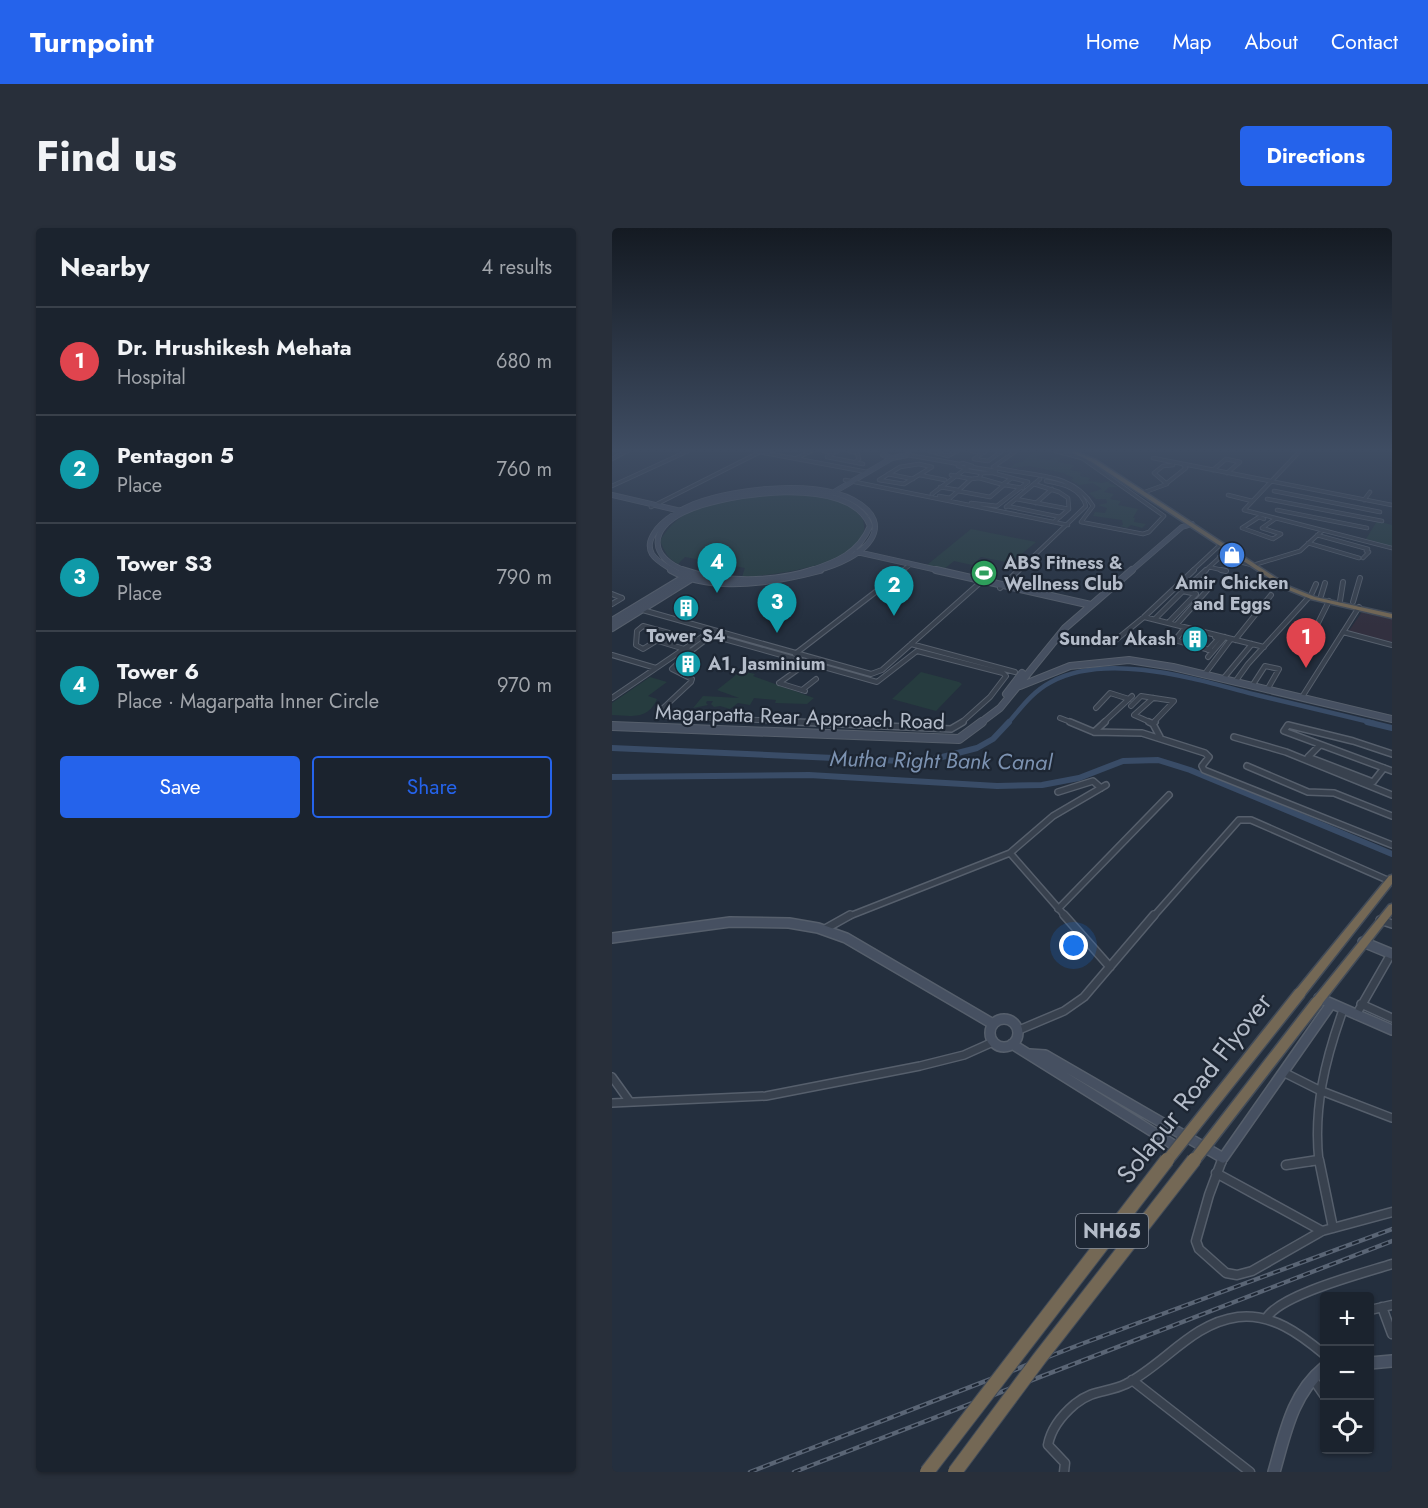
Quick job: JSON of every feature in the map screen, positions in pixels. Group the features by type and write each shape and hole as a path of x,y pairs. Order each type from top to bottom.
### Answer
{"highway":[{"path":"1168,509 1255,564 1293,591 1340,602"},
{"path":"1169,509 1296,589 1392,614"},
{"name":"Solapur Road Flyover","path":"927,1472 1177,1147 1391,880"},
{"name":"NH65","path":"1318,1000 1392,907"},
{"name":"Solapur Road Flyover","path":"956,1472 1039,1359 1318,1000"}],"street":[{"path":"667,509 681,512"},
{"path":"688,509 655,531 650,540 650,548 654,557 662,565 692,575 739,582 785,579 827,568 854,553 873,536 876,527 874,519 864,509"},
{"path":"985,509 1068,525"},
{"path":"1000,512 1003,509"},
{"path":"1022,509 1060,517"},
{"path":"1054,522 1068,509"},
{"path":"1002,586 1083,509"},
{"path":"1091,509 1080,521 1143,534 1149,532 1164,516 1157,509"},
{"path":"1245,509 1273,520"},
{"path":"1295,524 1306,509"},
{"path":"1318,509 1382,521"},
{"path":"1365,509 1380,512"},
{"path":"1276,510 1367,528"},
{"path":"1081,512 1088,513"},
{"path":"1249,524 1281,534 1273,539 1242,528 1259,517 1392,548"},
{"path":"1262,528 1273,520"},
{"name":"Magarpatta Rear Approach Road","path":"612,724 956,736 995,707 1060,627 1188,523"},
{"path":"1354,532 1358,526"},
{"path":"1219,557 1255,564 1295,553 1322,531"},
{"path":"1308,543 1361,558 1370,552 1366,551 1368,549 1317,536"},
{"path":"1111,644 1144,617 1221,544"},
{"path":"1193,582 1228,549"},
{"path":"854,553 1087,606"},
{"path":"795,654 910,565"},
{"path":"1209,567 1226,571"},
{"path":"612,621 692,575"},
{"path":"612,628 692,575"},
{"path":"1302,698 1360,606 1360,578"},
{"path":"1177,624 1210,587 1183,579"},
{"path":"1249,583 1276,580"},
{"path":"634,608 872,674 882,670 982,582"},
{"path":"1340,602 1342,582"},
{"path":"1321,596 1325,583"},
{"path":"1235,682 1311,595 1316,584"},
{"path":"1157,618 1183,591 1196,594 1171,620"},
{"path":"612,594 622,598 612,604"},
{"path":"1204,675 1230,639 1271,595"},
{"path":"1316,627 1329,601"},
{"name":"Magarpatta Rear Approach Road","path":"612,724 959,739 1000,708 1065,628 1087,606"},
{"path":"1144,617 1171,620 1177,624 1264,647"},
{"path":"658,641 669,633 645,626 637,631 636,646 646,648 658,641 691,651"},
{"path":"1208,657 1211,650 1219,638 1185,629 1175,640 1211,650 1230,639"},
{"path":"612,698 712,630"},
{"path":"1343,632 1392,645"},
{"path":"911,644 961,660 1003,673 1006,676 974,711 956,728 951,729 665,716 660,711 692,679 672,669 708,638 717,637 877,682 915,652 961,660 1015,672"},
{"path":"1223,679 1252,644"},
{"path":"612,655 656,668"},
{"path":"809,663 814,659"},
{"path":"1010,688 1018,687 1070,666 1118,661 1144,662 1392,719"},
{"path":"804,665 778,683 803,691 816,679"},
{"path":"1252,686 1265,666 1279,669 1267,690"},
{"path":"612,692 618,694"},
{"path":"1094,732 1131,697 1110,693 1096,708"},
{"path":"1131,706 1141,696 1174,701 1153,724"},
{"path":"1153,698 1134,716 1153,724 1160,737"},
{"path":"1060,718 1094,732 1142,733 1160,737 1208,755 1203,766 1204,770 1392,845"},
{"path":"1389,769 1286,734 1286,727 1288,725 1353,741 1392,754"},
{"path":"1234,737 1286,753 1392,795"},
{"path":"1319,746 1308,757 1373,782 1389,769"},
{"path":"1247,766 1308,792 1334,793 1392,816"},
{"path":"825,929 855,912 1010,853 1053,816 1104,786 1093,781 1058,792"},
{"path":"1058,909 1169,795"},
{"path":"1019,1030 1056,1015 1072,1006 1092,989 1218,841 1239,820 1251,820 1391,880"},
{"path":"1010,853 1110,968"},
{"path":"612,938 668,928 742,920 825,929 846,938 993,1024"},
{"path":"1380,920 1392,924"},
{"path":"1356,1016 1391,954 1363,942"},
{"path":"1318,1000 1392,1030"},
{"path":"1331,1004 1222,1158 1196,1241 1199,1249 1226,1273 1237,1275 1252,1271 1322,1231 1392,1212"},
{"path":"1361,1004 1392,1018"},
{"path":"1333,1228 1318,1160 1316,1124 1319,1090 1334,1033 1343,1010"},
{"path":"1001,1021 1010,1021 1019,1030 1018,1040 1002,1046 993,1042 989,1031 993,1024 1001,1021"},
{"path":"612,1103 738,1099 777,1094 920,1066 964,1055 993,1042"},
{"path":"1012,1044 1177,1147"},
{"path":"1030,1054 1045,1055 1222,1158"},
{"path":"1282,1071 1319,1090 1392,1118"},
{"path":"612,1077 630,1102"},
{"path":"1286,1165 1318,1160"},
{"path":"1216,1173 1322,1231"},
{"path":"1266,1319 1270,1311 1305,1292 1392,1264"},
{"path":"1374,1309 1392,1305"},
{"path":"1382,1307 1392,1334"},
{"path":"1064,1472 1065,1463 1048,1445 1051,1432 1058,1421 1083,1399 1095,1392 1126,1384 1165,1353 1220,1321 1238,1317 1266,1319 1297,1331 1320,1351"},
{"path":"1374,1363 1392,1361"},
{"path":"1274,1472 1298,1400 1312,1378 1320,1371"},
{"path":"1312,1378 1320,1389"},
{"path":"1132,1380 1250,1472"}],"shaded area":[{"path":"1362,612 1392,619 1392,642 1348,632"}],"green space":[{"path":"695,509 853,509 863,520 863,535 853,548 838,558 818,565 774,574 742,577 745,568 685,557 678,564 668,556 660,541 670,527"},
{"path":"1107,509 1138,509 1133,518 1135,518 1134,522 1146,524 1142,528 1131,525 1127,528 1120,526 1123,525 1122,520 1093,516 1095,512 1105,513"},
{"path":"1377,521 1392,525 1392,546 1366,539"},
{"path":"971,529 1036,542 1011,563 981,557 972,565 954,561 944,569 927,565"},
{"path":"741,671 755,674 753,676 814,698 807,704 775,703 776,700 754,698 750,705 738,703 730,709 714,707 711,704 713,701 707,701 708,705 693,708 703,696 739,698 717,690"},
{"path":"921,672 962,684 936,711 892,699"},
{"path":"650,677 667,682 648,696 657,699 649,710 639,715 612,715 612,703"}],"waterway":[{"path":"1008,723 1032,695 1044,686 1074,673 1099,669 1153,671 1181,676 1374,723"},
{"path":"612,748 923,762 977,748 993,739 1009,722"},
{"path":"1367,722 1392,728"},
{"name":"Mutha Right Bank Canal","path":"612,777 809,775 997,786 1042,785 1079,778 1123,761 1158,760 1190,770 1392,854"}],"railway":[{"path":"750,1472 1084,1343 1392,1229"},
{"path":"794,1472 1392,1241"}],"place":[{"name":"Amir Chicken and Eggs","path":"1232,555"},
{"name":"ABS Fitness & Wellness Club","path":"984,573"},
{"name":"Tower 6","path":"717,593"},
{"name":"Tower S4","path":"686,608"},
{"name":"Pentagon 5","path":"894,616"},
{"name":"Tower S3","path":"777,633"},
{"name":"Sundar Akash","path":"1195,639"},
{"name":"A1, Jasminium","path":"688,664"},
{"name":"Dr. Hrushikesh Mehata","path":"1306,668"}]}
